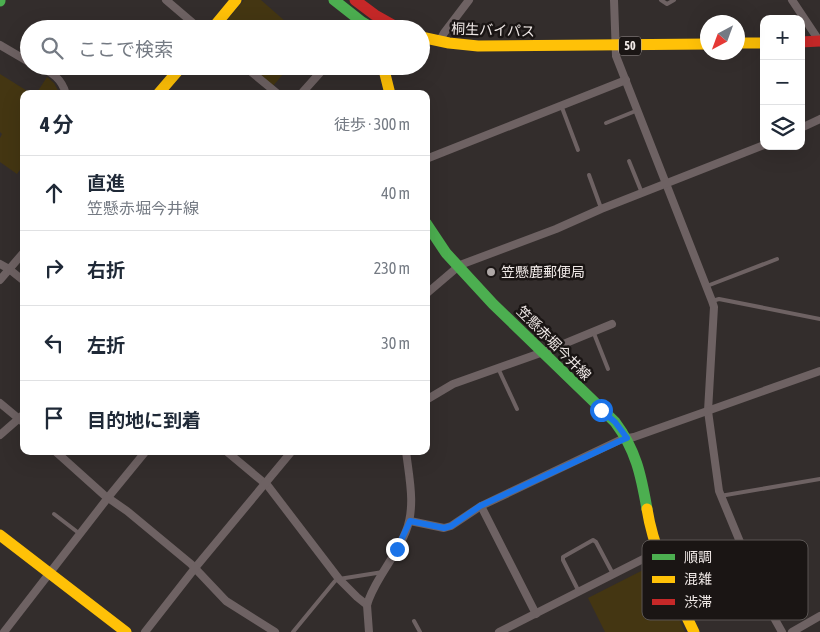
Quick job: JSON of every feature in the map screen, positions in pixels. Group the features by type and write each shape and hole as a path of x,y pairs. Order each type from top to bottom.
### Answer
{"main road":[{"path":"219,20 236,0"},
{"path":"334,0 355,20"},
{"path":"349,0 377,20"},
{"path":"355,0 384,20"},
{"name":"桐生バイパス","path":"430,39 475,47 552,48"},
{"path":"805,42 820,41"},
{"path":"745,43 760,42"},
{"name":"50","path":"552,48 700,44"},
{"name":"桐生バイパス","path":"430,49 480,55 552,48"},
{"path":"161,90 174,75"},
{"path":"385,75 389,90"},
{"name":"笠懸赤堀今井線","path":"430,229 443,249 458,266 541,352 615,422 627,438 634,450 639,467 648,521 654,540"},
{"path":"0,535 126,632"},
{"name":"笠懸赤堀今井線","path":"688,620 694,632"}],"street":[{"path":"166,0 189,20"},
{"path":"440,42 444,33 468,0"},
{"path":"614,0 616,56 714,307 708,411 720,496 739,540"},
{"path":"792,0 820,41"},
{"path":"0,45 20,57"},
{"path":"54,75 64,90"},
{"path":"255,75 273,90"},
{"path":"305,90 318,75"},
{"path":"430,157 626,80"},
{"path":"805,126 820,119"},
{"path":"430,290 458,266 556,229 642,192 760,147"},
{"path":"0,280 20,257"},
{"path":"0,264 20,279"},
{"path":"430,398 453,384 612,324"},
{"path":"410,521 446,528 480,506 622,440 820,371"},
{"path":"0,403 20,417"},
{"path":"0,435 20,420"},
{"path":"59,455 108,499 127,511 195,568 226,602 275,632"},
{"path":"4,632 143,455"},
{"path":"231,455 274,494 339,578 367,605"},
{"path":"145,632 288,455"},
{"path":"369,632 367,605 371,592 403,540 410,521 411,502 406,455"},
{"path":"480,506 536,614"},
{"path":"499,632 642,560"},
{"path":"792,632 820,616"},
{"path":"775,620 782,632"}],"lane":[{"path":"661,0 670,4 674,0"},
{"path":"561,105 578,150"},
{"path":"606,123 638,110"},
{"path":"630,161 642,192"},
{"path":"589,175 601,209"},
{"path":"707,286 778,259"},
{"path":"712,301 719,299 820,319"},
{"path":"593,331 608,369"},
{"path":"498,368 517,409"},
{"path":"720,496 820,479"},
{"path":"54,514 80,535"},
{"path":"579,592 563,557 593,540 596,542 613,574"},
{"path":"293,632 339,578 383,572"},
{"path":"414,621 420,632"}],"shaded area":[{"path":"244,0 261,0 284,20 227,20"},
{"path":"0,74 26,90 20,90 20,170 17,174 0,162 0,138 2,134 0,132"},
{"path":"260,75 282,75 273,86"},
{"path":"47,77 54,83 58,90 39,90"},
{"path":"642,571 642,620 679,620 685,632 605,632 588,598"}],"traffic: fast":[{"path":"334,0 359,20"},
{"path":"430,229 446,253 493,304 615,422 628,443 637,463 647,509"}],"traffic: slow":[{"path":"219,20 236,0"},
{"path":"430,39 478,46 700,44"},
{"path":"745,43 760,43"},
{"path":"161,90 174,75"},
{"path":"385,75 389,90"},
{"path":"647,509 655,540"},
{"path":"0,535 126,632"},
{"path":"688,620 694,632"}],"traffic: jam":[{"path":"355,0 384,20"},
{"path":"805,42 820,41"}],"place":[{"name":"笠懸鹿郵便局","path":"491,272"}],"route":[{"path":"397,549 403,540 410,521 444,528 451,526 480,506 627,438 615,422 601,410"}]}
